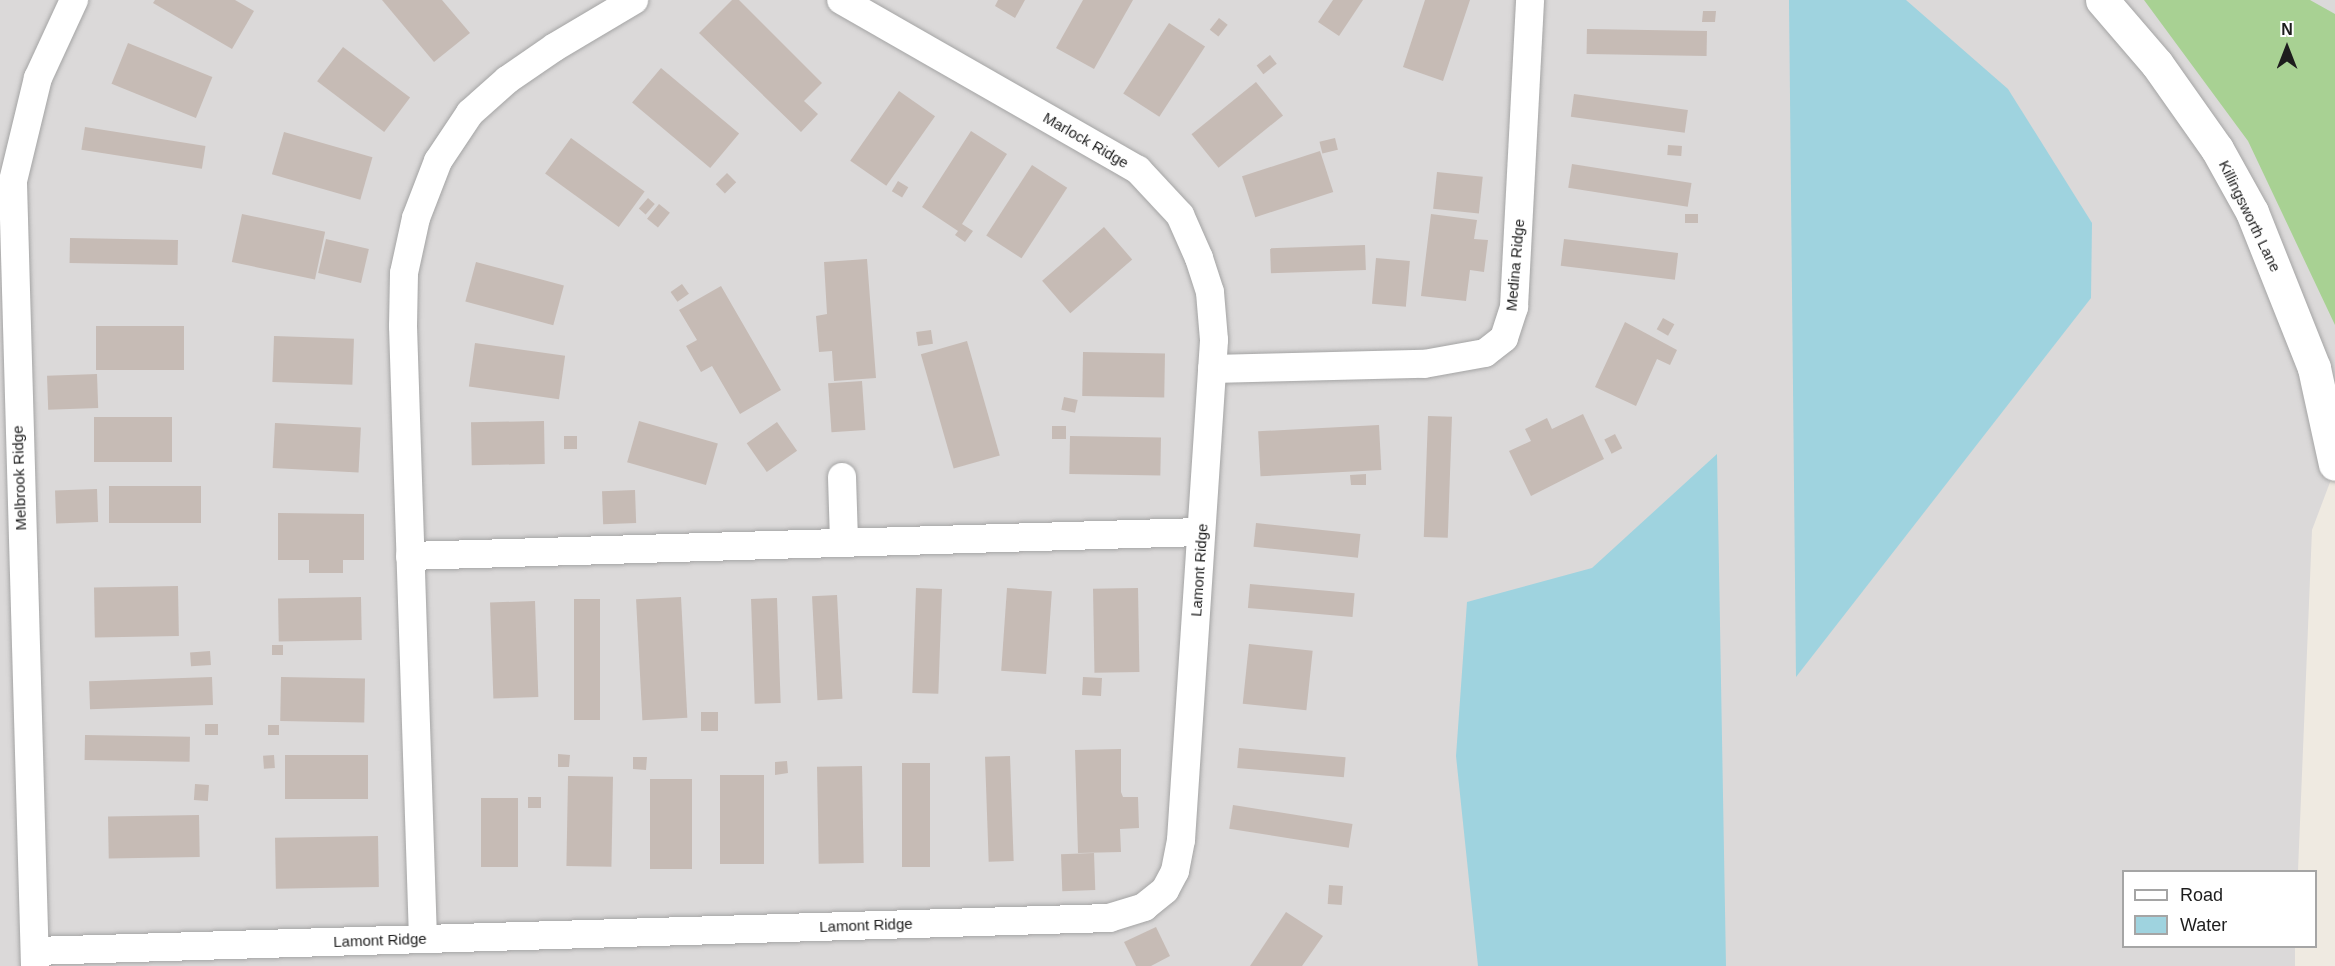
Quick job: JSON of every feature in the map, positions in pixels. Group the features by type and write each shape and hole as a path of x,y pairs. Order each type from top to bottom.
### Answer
{"street":[{"name":"Melbrook Ridge","path":"35,959 11,555 7,181 38,78 74,0"},
{"path":"423,939 410,556 404,273 416,218 438,161 470,113 507,80 634,0"},
{"name":"Marlock Ridge","path":"841,0 1138,170 1163,193 1180,215 1210,291 1212,369"},
{"name":"Medina Ridge","path":"1212,369 1433,363 1485,353 1504,338 1514,307 1530,0"},
{"name":"Killingsworth Lane","path":"2102,0 2184,102 2217,149 2252,212 2314,368 2335,464"},
{"name":"Lamont Ridge","path":"35,959 423,939 1109,918 1144,907 1165,890 1175,871 1181,840 1212,369"},
{"path":"842,477 844,543"},
{"path":"410,556 1201,532"}],"shaded area":[{"path":"0,0 2335,0 2335,469 2312,530 2298,870 2122,870 2122,948 2295,948 2295,966 0,966"}],"green space":[{"path":"2144,0 2310,0 2335,14 2335,325 2248,141"}],"water":[{"path":"1789,0 1906,0 2008,89 2092,223 2091,298 1796,677"},
{"path":"1717,454 1726,966 1478,966 1456,756 1467,602 1592,568"}],"building":[{"path":"155,0 235,0 254,11 232,49 153,3"},
{"path":"382,0 442,0 470,33 434,62"},
{"path":"732,0 739,0 822,83 804,101 818,114 801,132 699,33"},
{"path":"998,0 1025,0 1015,18 995,6"},
{"path":"1083,0 1133,0 1094,69 1056,48"},
{"path":"1333,0 1363,0 1339,36 1318,22"},
{"path":"1425,0 1470,0 1443,81 1403,67"},
{"path":"1703,11 1716,11 1715,22 1702,22"},
{"path":"1219,18 1228,25 1218,37 1210,30"},
{"path":"1169,23 1205,46 1159,117 1123,93"},
{"path":"1587,29 1707,31 1707,56 1587,54"},
{"path":"128,43 212,77 196,118 112,84"},
{"path":"343,47 410,98 384,132 317,81"},
{"path":"1270,55 1277,64 1263,74 1257,65"},
{"path":"661,68 739,134 710,168 632,102"},
{"path":"1256,82 1283,115 1219,168 1191,134"},
{"path":"899,91 935,116 886,186 850,161"},
{"path":"1574,94 1688,110 1685,133 1571,117"},
{"path":"85,127 205,146 202,169 81,150"},
{"path":"971,131 1007,154 962,224 973,231 965,242 955,235 958,231 922,207"},
{"path":"284,132 372,157 360,200 272,174"},
{"path":"571,138 645,191 619,227 545,174"},
{"path":"1335,138 1338,150 1322,154 1319,142"},
{"path":"1668,145 1682,146 1681,156 1667,155"},
{"path":"1320,151 1333,192 1255,217 1242,176"},
{"path":"1572,164 1692,183 1688,207 1568,188"},
{"path":"1032,165 1067,188 1021,258 986,235"},
{"path":"1437,172 1483,177 1479,214 1433,209"},
{"path":"727,173 736,182 725,194 716,184"},
{"path":"898,181 908,187 902,197 892,191"},
{"path":"648,198 655,204 646,214 639,209"},
{"path":"659,204 670,213 658,228 647,219"},
{"path":"242,214 325,232 315,280 232,262"},
{"path":"1431,214 1477,220 1474,239 1488,240 1484,272 1470,270 1466,301 1421,296"},
{"path":"1685,214 1698,214 1698,223 1685,223"},
{"path":"1104,227 1132,259 1070,313 1042,281"},
{"path":"70,238 178,240 178,265 70,263"},
{"path":"326,239 369,249 361,283 318,273"},
{"path":"1564,239 1678,253 1675,280 1561,266"},
{"path":"1365,245 1366,270 1271,273 1270,248"},
{"path":"1376,258 1410,261 1406,307 1372,304"},
{"path":"867,259 876,378 834,381 832,351 819,352 816,316 827,314 824,262"},
{"path":"476,262 564,286 553,325 465,302"},
{"path":"682,284 689,294 677,302 671,292"},
{"path":"721,286 781,390 740,414 712,366 701,372 686,346 697,340 679,310"},
{"path":"1663,318 1674,324 1668,336 1657,329"},
{"path":"1625,322 1677,350 1670,365 1657,359 1636,406 1595,387"},
{"path":"96,326 184,326 184,370 96,370"},
{"path":"931,330 933,344 918,346 916,332"},
{"path":"274,336 354,339 352,385 272,382"},
{"path":"967,341 1000,455 954,469 921,354"},
{"path":"475,343 565,356 559,399 469,387"},
{"path":"1083,352 1165,353 1164,397 1082,396"},
{"path":"97,374 98,408 48,410 47,376"},
{"path":"862,381 865,430 832,432 828,383"},
{"path":"1064,397 1078,400 1075,413 1061,410"},
{"path":"1583,414 1604,459 1531,496 1509,451 1531,441 1525,429 1547,418 1552,429"},
{"path":"1428,416 1452,417 1448,538 1424,537"},
{"path":"94,417 172,417 172,462 94,462"},
{"path":"544,421 545,464 472,465 471,422"},
{"path":"639,421 718,444 706,485 627,462"},
{"path":"777,422 797,451 767,472 747,443"},
{"path":"275,423 361,428 359,472 273,468"},
{"path":"1379,425 1381,470 1261,476 1258,431"},
{"path":"1052,426 1066,426 1066,439 1052,439"},
{"path":"1615,434 1622,448 1612,454 1604,439"},
{"path":"564,436 577,436 577,449 564,449"},
{"path":"1070,436 1161,438 1160,476 1069,474"},
{"path":"1366,474 1366,485 1351,485 1350,475"},
{"path":"109,486 201,486 201,523 109,523"},
{"path":"97,489 98,522 56,523 55,490"},
{"path":"635,490 636,523 603,524 602,491"},
{"path":"278,513 364,514 364,560 343,560 343,573 309,573 309,560 278,560"},
{"path":"1256,523 1360,534 1358,558 1253,547"},
{"path":"1250,584 1355,593 1353,617 1248,608"},
{"path":"178,586 179,636 95,637 94,587"},
{"path":"916,588 942,589 938,694 912,693"},
{"path":"1007,588 1052,591 1046,674 1001,671"},
{"path":"1138,588 1139,672 1094,673 1093,589"},
{"path":"837,595 842,699 817,700 812,596"},
{"path":"361,597 362,640 279,641 278,598"},
{"path":"681,597 687,718 642,720 636,599"},
{"path":"777,598 781,703 755,704 751,599"},
{"path":"574,599 600,599 600,720 574,720"},
{"path":"535,601 538,697 493,699 490,603"},
{"path":"1249,644 1313,651 1306,710 1243,704"},
{"path":"272,645 283,645 283,655 272,655"},
{"path":"210,651 211,665 191,666 190,652"},
{"path":"212,677 213,705 90,709 89,681"},
{"path":"281,677 365,678 364,722 280,721"},
{"path":"1083,677 1102,678 1101,696 1082,695"},
{"path":"701,712 718,712 718,731 701,731"},
{"path":"205,724 218,724 218,735 205,735"},
{"path":"268,725 279,725 279,735 268,735"},
{"path":"85,735 190,737 190,762 85,760"},
{"path":"1239,748 1346,757 1344,777 1237,768"},
{"path":"1121,749 1121,792 1123,797 1138,797 1139,828 1120,829 1121,852 1078,853 1075,750"},
{"path":"558,754 570,755 569,767 558,767"},
{"path":"274,755 275,768 264,769 263,756"},
{"path":"285,755 368,755 368,799 285,799"},
{"path":"1010,756 1014,861 989,862 985,757"},
{"path":"633,757 647,757 646,770 633,769"},
{"path":"787,761 788,773 775,775 775,762"},
{"path":"902,763 930,763 930,867 902,867"},
{"path":"862,766 864,863 819,864 817,767"},
{"path":"720,775 764,775 764,864 720,864"},
{"path":"568,776 613,777 611,867 566,866"},
{"path":"650,779 692,779 692,869 650,869"},
{"path":"195,784 209,785 208,801 194,800"},
{"path":"528,797 541,797 541,808 528,808"},
{"path":"481,798 518,798 518,867 481,867"},
{"path":"1233,805 1353,824 1349,848 1229,829"},
{"path":"199,815 200,857 109,859 108,817"},
{"path":"378,836 379,887 276,889 275,838"},
{"path":"1094,853 1095,890 1062,891 1061,854"},
{"path":"1329,885 1343,886 1342,905 1328,904"},
{"path":"1286,912 1323,936 1302,966 1250,966"},
{"path":"1156,927 1170,956 1151,966 1136,966 1124,942"}]}
